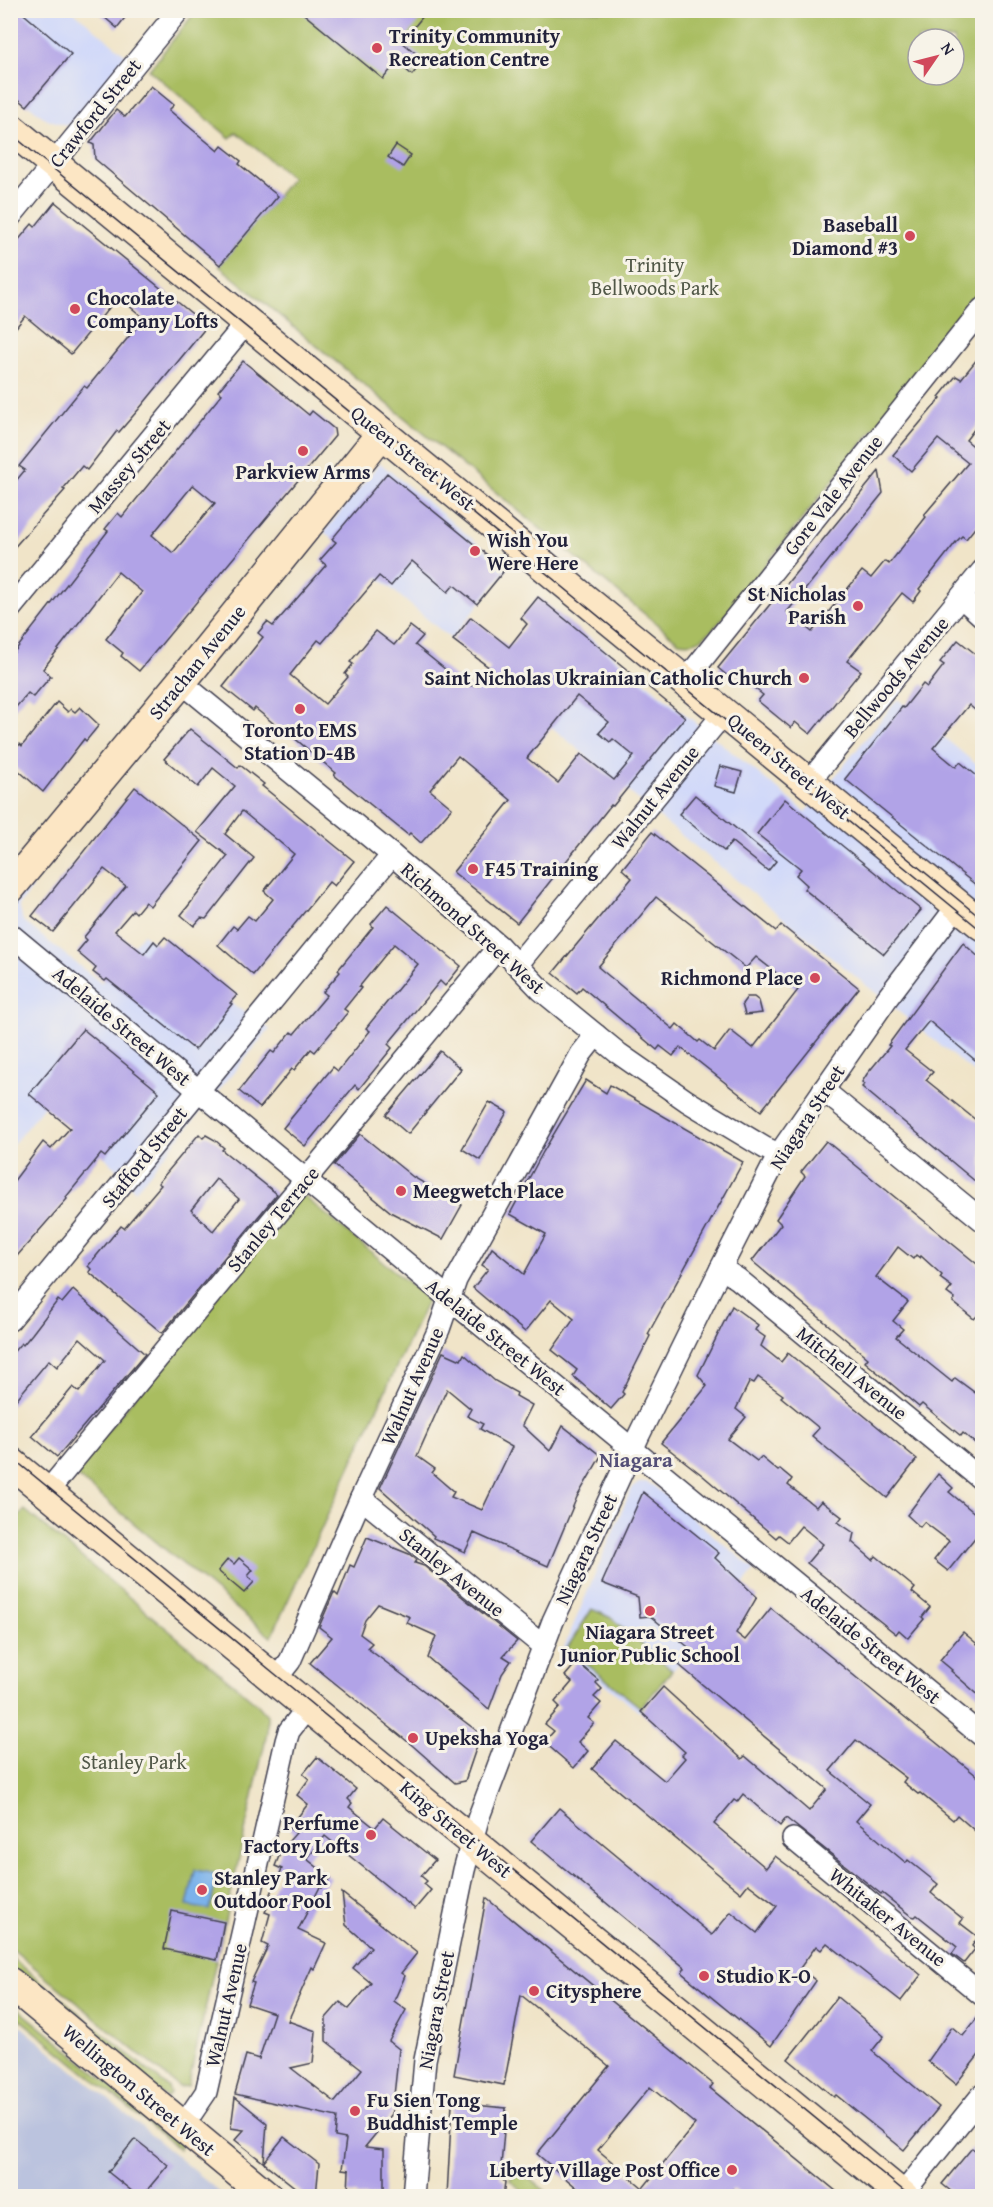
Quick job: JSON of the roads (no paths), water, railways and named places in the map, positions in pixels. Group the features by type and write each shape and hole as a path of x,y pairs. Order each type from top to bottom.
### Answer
{"main road":[{"name":"Queen Street West","path":"10,128 982,925"},
{"name":"Strachan Avenue","path":"10,888 181,682 382,433"},
{"name":"King Street West","path":"10,1462 902,2196"},
{"name":"Wellington Street West","path":"10,1983 267,2196"}],"street":[{"name":"Crawford Street","path":"10,217 179,10"},
{"name":"Gore Vale Avenue","path":"685,681 982,309"},
{"name":"Massey Street","path":"10,609 247,322"},
{"name":"Bellwoods Avenue","path":"808,783 982,571"},
{"path":"962,598 982,616"},
{"name":"Richmond Street West","path":"181,682 392,855 499,946 542,990 640,1070 687,1101 779,1154"},
{"name":"Walnut Avenue","path":"517,964 724,713"},
{"name":"Stafford Street","path":"10,1320 392,855"},
{"name":"Niagara Street","path":"413,2196 425,2060 464,1870 478,1819 512,1734 543,1646 633,1449 779,1154 888,997 958,905"},
{"name":"Adelaide Street West","path":"10,934 982,1737"},
{"name":"Stanley Terrace","path":"47,1492 499,946"},
{"name":"Walnut Avenue","path":"275,1680 290,1661 361,1498 411,1394 439,1329 456,1280 581,1054 596,1035"},
{"path":"823,1090 982,1220"},
{"name":"Mitchell Avenue","path":"721,1268 738,1279 982,1480"},
{"name":"Stanley Avenue","path":"361,1498 543,1646"},
{"name":"Walnut Avenue","path":"183,2126 207,2092 286,1741 289,1731 308,1707"},
{"name":"Whitaker Avenue","path":"793,1839 982,1995"},
{"path":"902,2196 982,2095"}],"water":[{"name":"Stanley Park Outdoor Pool","path":"195,1870 217,1874 210,1910 187,1906"}],"tram line":[{"path":"10,133 982,931"},
{"path":"379,425 525,544"},
{"path":"764,741 982,919"},
{"path":"10,1456 910,2196"}],"place":[{"name":"Trinity Community Recreation Centre","path":"377,48"},
{"name":"Baseball Diamond #3","path":"910,236"},
{"name":"Chocolate Company Lofts","path":"75,309"},
{"name":"Parkview Arms","path":"303,451"},
{"name":"Wish You Were Here","path":"475,551"},
{"name":"St Nicholas Parish","path":"858,606"},
{"name":"Saint Nicholas Ukrainian Catholic Church","path":"804,678"},
{"name":"Toronto EMS Station D-4B","path":"300,709"},
{"name":"F45 Training","path":"473,869"},
{"name":"Richmond Place","path":"815,978"},
{"name":"Meegwetch Place","path":"401,1191"},
{"name":"Niagara Street Junior Public School","path":"650,1611"},
{"name":"Upeksha Yoga","path":"413,1738"},
{"name":"Perfume Factory Lofts","path":"371,1835"},
{"name":"Stanley Park Outdoor Pool","path":"202,1890"},
{"name":"Studio K-O","path":"704,1976"},
{"name":"Citysphere","path":"534,1991"},
{"name":"Fu Sien Tong Buddhist Temple","path":"355,2111"},
{"name":"Liberty Village Post Office","path":"732,2170"}],"district":[{"name":"Niagara","path":"636,1460"}],"park label":[{"name":"Trinity Bellwoods Park","path":"655,276"},
{"name":"Stanley Park","path":"134,1762"}]}
